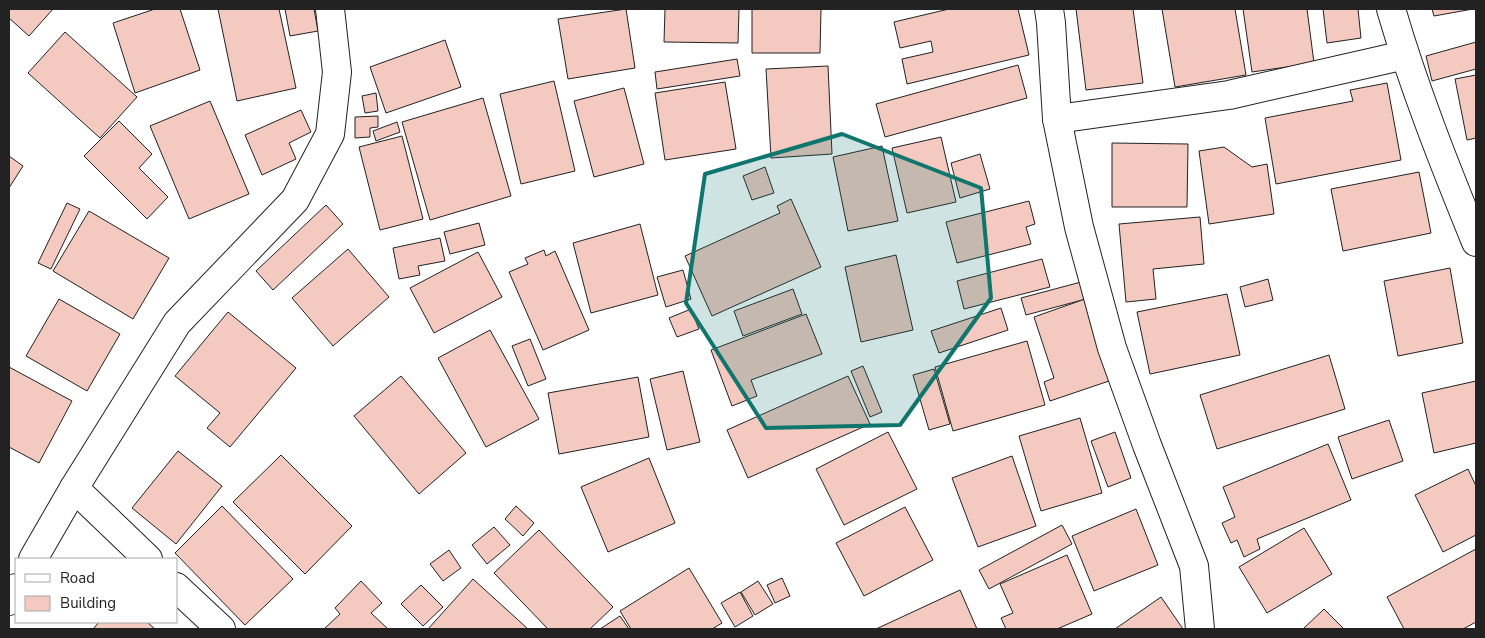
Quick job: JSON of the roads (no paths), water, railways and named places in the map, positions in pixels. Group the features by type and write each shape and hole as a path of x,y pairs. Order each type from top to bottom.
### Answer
{"street":[{"path":"34,558 74,488 177,324 295,200 330,134 337,72 330,9"},
{"path":"1049,9 1057,120 1079,227 1112,348 1194,566 1200,629"},
{"path":"1391,9 1405,55 1476,242"},
{"path":"1057,120 1229,96 1405,55"},
{"path":"74,488 147,558"},
{"path":"178,589 221,629"},
{"path":"9,601 15,590"}]}
